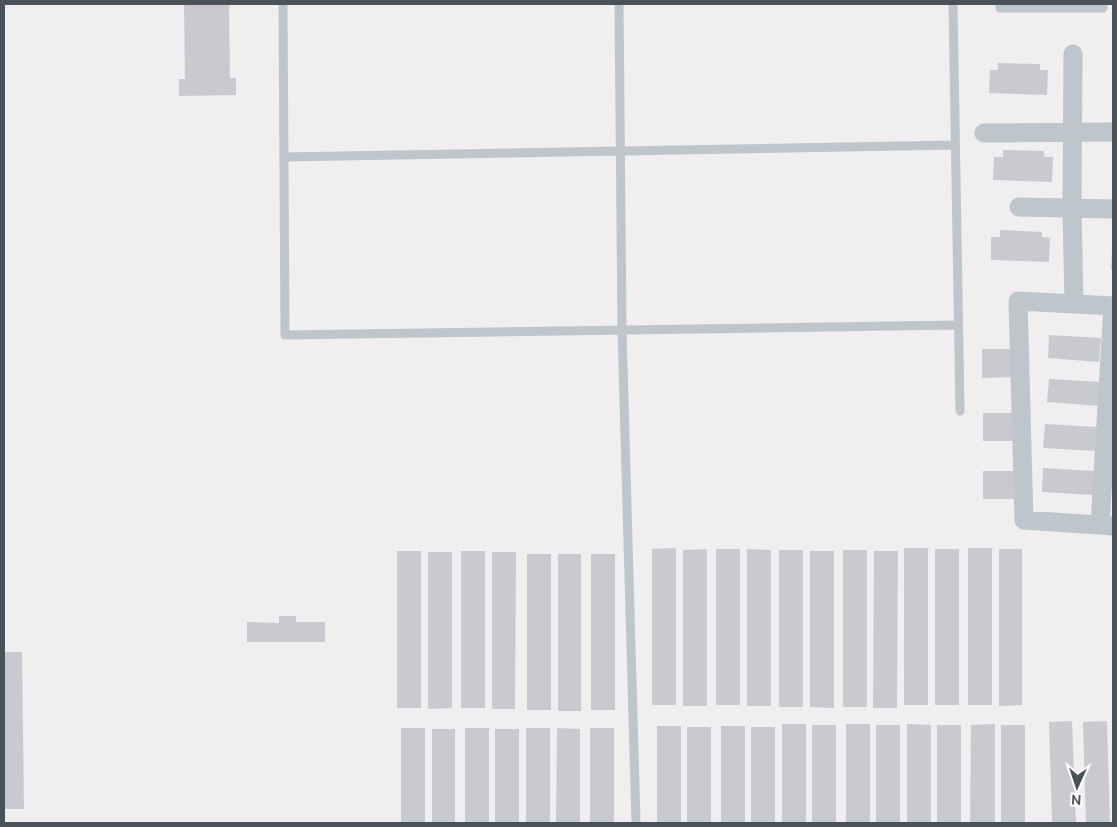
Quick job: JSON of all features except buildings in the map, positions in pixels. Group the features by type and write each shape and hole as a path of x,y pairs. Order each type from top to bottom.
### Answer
{"street":[{"path":"1073,54 1074,132 1072,208 1074,304"},
{"path":"984,133 1113,132"},
{"path":"1019,208 1113,209"},
{"path":"1018,301 1113,306 1107,525 1024,520 1018,301"}],"lane":[{"path":"283,4 285,336 958,325"},
{"path":"619,4 622,330 636,823"},
{"path":"953,4 960,411"},
{"path":"1000,4 1000,8 1103,8 1103,4"},
{"path":"284,157 955,145"}]}
